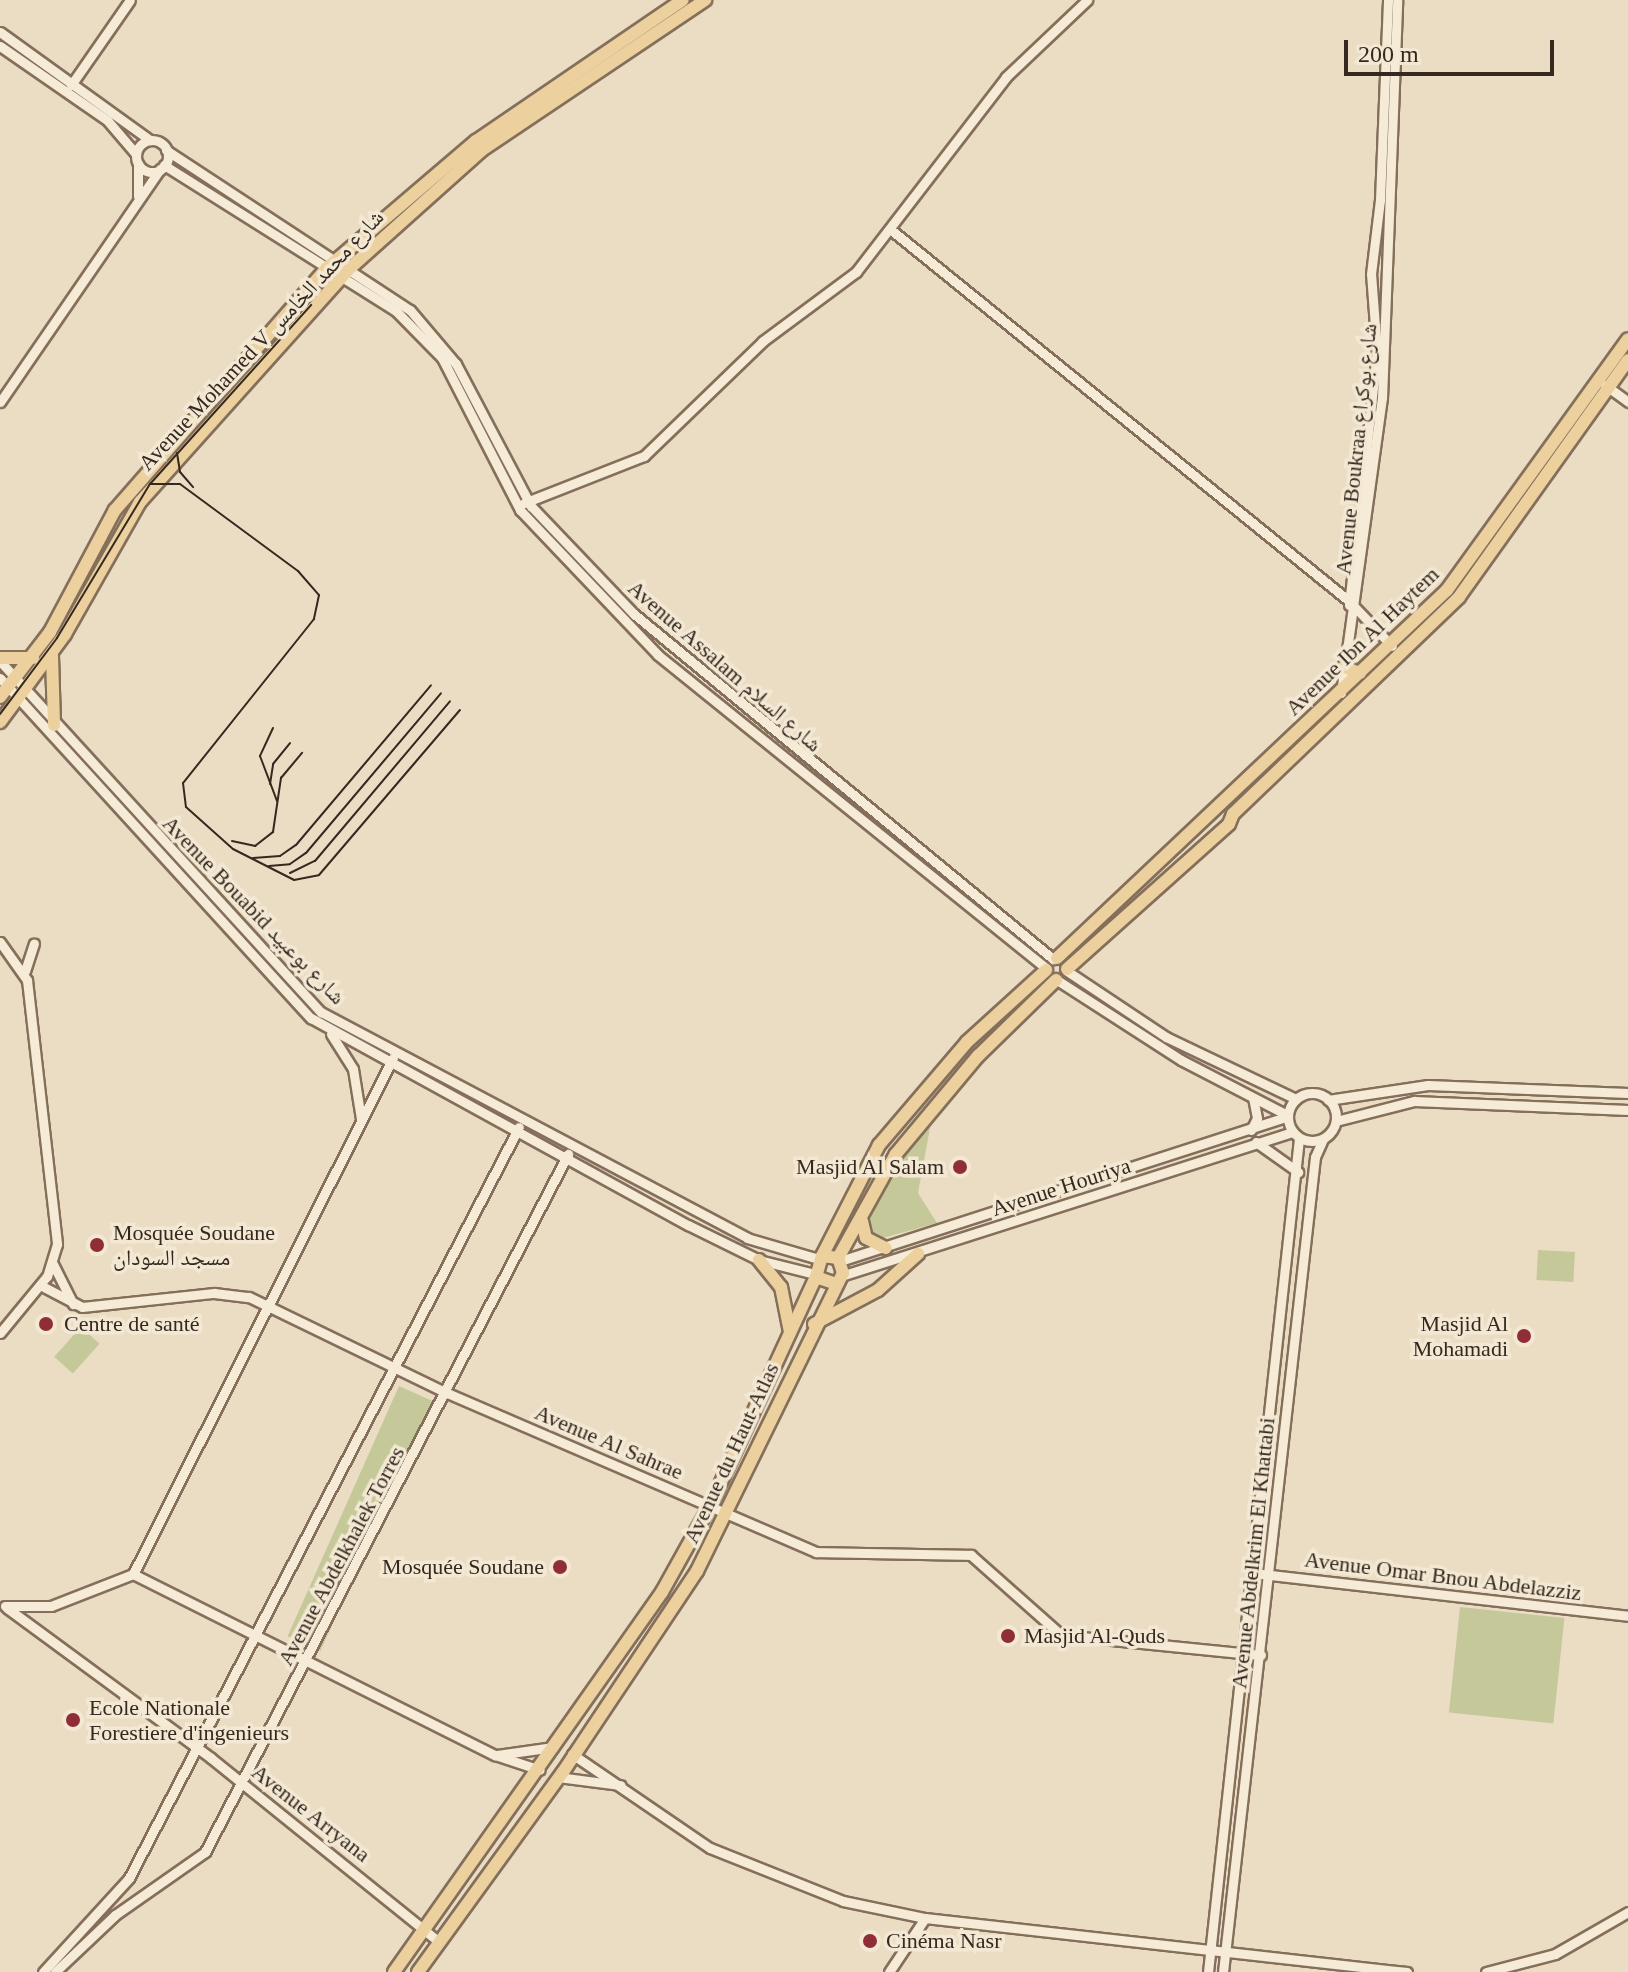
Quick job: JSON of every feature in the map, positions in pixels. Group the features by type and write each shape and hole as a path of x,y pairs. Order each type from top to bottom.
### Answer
{"main road":[{"name":"Avenue Mohamed V شارع محمد الخامس","path":"6,686 33,658 115,510 331,265 476,141 683,0"},
{"name":"Avenue Mohamed V شارع محمد الخامس","path":"0,722 53,653 140,502 346,273 482,150 705,0"},
{"name":"Avenue Ibn Al Haytem","path":"1219,828 1229,824 1233,814 1348,705 1479,573 1603,384 1628,339"},
{"name":"Avenue Ibn Al Haytem","path":"1209,813 1392,646 1473,561 1603,384 1628,360"},
{"path":"53,653 54,725"},
{"path":"0,660 33,658"},
{"path":"1344,667 1360,673"},
{"path":"1221,803 1233,814"},
{"path":"815,1275 837,1280 839,1259 883,1172 933,1108 1062,975 1219,828 1209,813 967,1042 879,1145 820,1257 839,1259"},
{"path":"1050,964 1062,975"},
{"path":"1050,964 1062,975"},
{"path":"862,1217 866,1238 886,1248"},
{"path":"814,1324 869,1297 918,1254"},
{"name":"Avenue du Haut-Atlas","path":"540,1770 662,1592 711,1504 790,1332 820,1257"},
{"path":"759,1260 781,1287 790,1332"},
{"name":"Avenue du Haut-Atlas","path":"556,1778 675,1605 729,1513 837,1280"},
{"path":"555,1746 572,1753"},
{"path":"394,1972 540,1770 556,1778 418,1972"}],"street":[{"path":"70,87 130,0"},
{"path":"517,505 644,456 763,341 856,272 1006,77 1087,0"},
{"path":"1371,274 1380,200 1388,0"},
{"name":"Avenue Boukraa شارع بوكراع","path":"1352,604 1382,398 1397,0"},
{"path":"0,32 119,130 137,159 137,199"},
{"path":"0,46 70,87 150,140 137,159"},
{"name":"Avenue Assalam شارع السلام","path":"150,140 331,265"},
{"path":"0,402 137,199 162,167 166,150"},
{"name":"Avenue Assalam شارع السلام","path":"137,159 162,167 410,310 448,353 528,501 634,614 1050,964"},
{"path":"890,229 1352,604 1392,646"},
{"path":"1371,274 1381,268 1388,278 1372,286"},
{"name":"Avenue Assalam شارع السلام","path":"346,273 396,311 442,358 517,505 658,655 774,752 1050,964"},
{"name":"Avenue Boukraa شارع بوكراع","path":"1340,691 1351,620 1376,369 1371,274"},
{"path":"1603,384 1628,402"},
{"name":"Avenue Bouabid شارع بوعبيد","path":"0,660 6,686 54,725 321,1012 393,1059 566,1158"},
{"path":"1340,691 1348,705"},
{"name":"Avenue Bouabid شارع بوعبيد","path":"21,698 326,1028 572,1146"},
{"path":"774,752 784,740"},
{"path":"0,942 25,971"},
{"path":"34,943 25,971 55,1214 53,1264 74,1305"},
{"path":"1062,975 1253,1098 1287,1116 1295,1135 1323,1139 1336,1121 1414,1101 1628,1110"},
{"path":"1062,975 1166,1037 1296,1099"},
{"path":"326,1028 353,1069 361,1124"},
{"path":"2,1606 51,1606 133,1574 393,1059"},
{"path":"1287,1116 1296,1099 1311,1093 1328,1100 1428,1085 1628,1093"},
{"path":"1251,1130 1257,1112 1253,1098"},
{"path":"1328,1100 1336,1121"},
{"name":"Avenue Houriya","path":"839,1259 886,1248 1287,1116"},
{"name":"Avenue Abdelkhalek Torres","path":"43,1972 114,1901 257,1637 522,1120"},
{"name":"Avenue Houriya","path":"837,1280 1256,1142 1295,1135"},
{"name":"Avenue Abdelkrim El Khattabi","path":"1208,1972 1298,1172 1295,1135"},
{"name":"Avenue Abdelkrim El Khattabi","path":"1223,1972 1315,1157 1323,1139"},
{"path":"1256,1142 1298,1172"},
{"path":"572,1146 747,1238 820,1257"},
{"name":"Avenue Abdelkhalek Torres","path":"55,1972 115,1915 197,1862 447,1393 572,1146"},
{"path":"566,1158 759,1260 815,1275"},
{"path":"0,1333 40,1285 53,1264"},
{"path":"40,1285 74,1305"},
{"name":"Avenue Al Sahrae","path":"74,1305 214,1293 249,1297 447,1393 711,1504 816,1552 971,1555 1061,1635 1261,1655"},
{"name":"Avenue Omar Bnou Abdelazziz","path":"1253,1573 1628,1616"},
{"path":"133,1574 495,1755 540,1770"},
{"name":"Avenue Arryana","path":"2,1606 41,1630 197,1747 425,1927 439,1942"},
{"path":"41,1630 41,1616 51,1606"},
{"path":"495,1755 555,1746"},
{"path":"572,1753 710,1848 818,1894 925,1918 1407,1972"},
{"path":"556,1778 620,1785"},
{"path":"1486,1972 1555,1954 1628,1912"},
{"path":"889,1972 925,1918"}],"green space":[{"path":"932,1117 918,1193 937,1223 879,1239 867,1228 871,1212 890,1172"},
{"path":"1538,1250 1575,1252 1573,1282 1536,1280"},
{"path":"81,1327 100,1344 73,1373 54,1357"},
{"path":"399,1386 432,1401 320,1651 288,1636"},
{"path":"1460,1607 1564,1618 1553,1723 1449,1712"}],"tram line":[{"path":"0,714 57,638 150,484 311,305"},
{"path":"177,453 180,472 193,487"},
{"path":"150,484 180,484 298,571 319,595 314,619 183,783 186,807 233,849 294,880 319,875 460,710"},
{"path":"253,858 280,856 296,845 431,685"},
{"path":"269,866 290,864 306,853 441,693"},
{"path":"290,873 315,861 450,701"},
{"path":"273,728 260,756 277,801"},
{"path":"270,784 273,764 290,743"},
{"path":"232,841 255,846 273,832 281,778 302,753"}],"place":[{"name":"Masjid Al Salam","path":"960,1167"},
{"name":"Mosquée Soudane مسجد السودان","path":"97,1245"},
{"name":"Centre de santé","path":"46,1324"},
{"name":"Masjid Al Mohamadi","path":"1524,1336"},
{"name":"Mosquée Soudane","path":"560,1567"},
{"name":"Masjid Al-Quds","path":"1008,1636"},
{"name":"Ecole Nationale Forestiere d'ingenieurs","path":"73,1720"},
{"name":"Cinéma Nasr","path":"870,1941"}]}
